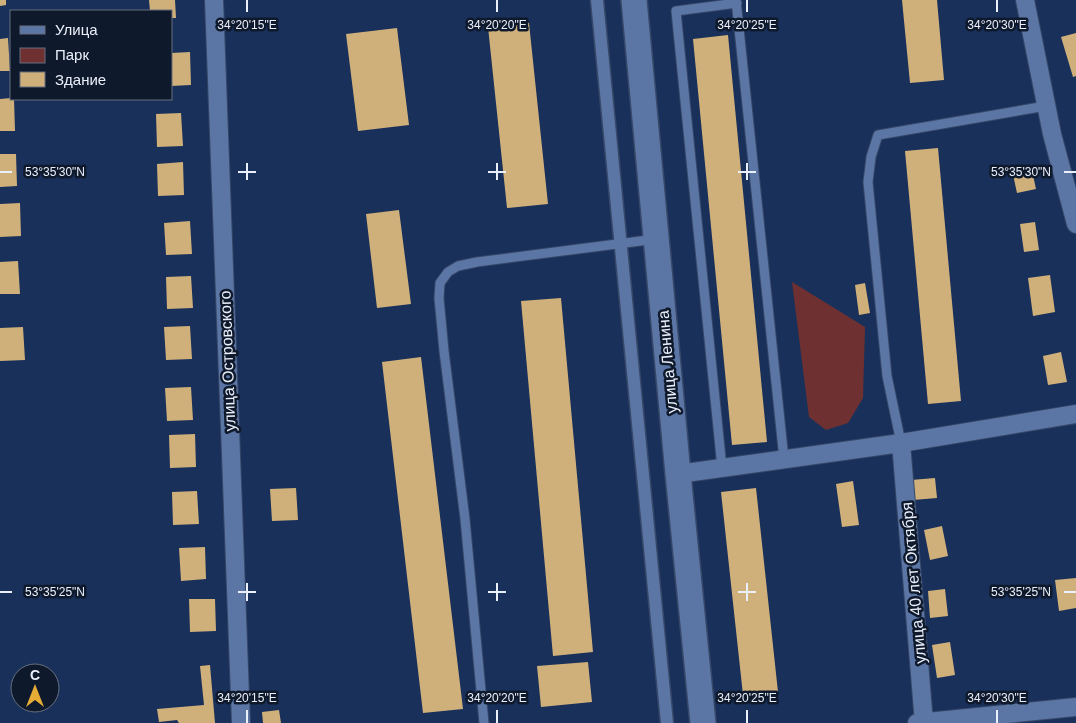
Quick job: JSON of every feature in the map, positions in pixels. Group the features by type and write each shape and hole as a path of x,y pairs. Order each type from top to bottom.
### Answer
{"main road":[{"name":"улица Ленина","path":"634,0 703,723"}],"street":[{"name":"улица Островского","path":"214,0 241,723"},
{"path":"597,0 667,723"},
{"path":"1025,0 1052,134 1076,224"},
{"path":"678,474 901,443 1076,414"},
{"name":"улица 40 лет Октября","path":"901,443 924,723"},
{"path":"917,723 1076,707"}],"lane":[{"path":"722,468 676,11 737,2 784,459"},
{"path":"901,443 887,376 868,182 871,157 878,135 1046,106"},
{"path":"484,723 466,519 444,351 439,298 440,282 448,272 458,266 477,262 656,239"}],"green space":[{"path":"792,282 865,327 863,398 848,423 826,430 809,417"}],"building":[{"path":"0,0 6,0 6,5 0,6"},
{"path":"149,0 175,0 176,18 172,18 172,10 150,10"},
{"path":"902,0 937,0 944,80 910,83"},
{"path":"529,23 548,204 507,208 488,27"},
{"path":"397,28 409,125 358,131 346,34"},
{"path":"1076,33 1076,76 1073,77 1061,37"},
{"path":"728,35 767,442 732,445 693,39"},
{"path":"8,38 10,71 0,71 0,39"},
{"path":"190,52 191,85 172,86 172,53"},
{"path":"10,98 10,100 14,100 15,131 0,131 0,99"},
{"path":"181,113 183,146 157,147 156,114"},
{"path":"938,148 961,401 928,404 905,151"},
{"path":"0,154 16,154 17,186 0,187"},
{"path":"183,162 184,195 158,196 157,164"},
{"path":"1031,166 1036,189 1017,193 1012,170"},
{"path":"20,203 21,236 0,237 0,204"},
{"path":"399,210 411,304 377,308 366,214"},
{"path":"190,221 192,254 166,255 164,223"},
{"path":"1035,222 1039,250 1024,252 1020,224"},
{"path":"18,261 20,294 0,294 0,262"},
{"path":"1050,275 1055,312 1033,316 1028,278"},
{"path":"191,276 193,308 167,309 166,277"},
{"path":"865,283 870,313 859,315 855,285"},
{"path":"561,298 593,652 553,656 521,301"},
{"path":"190,326 192,359 166,360 164,327"},
{"path":"23,327 25,360 0,361 0,328"},
{"path":"1061,352 1067,382 1048,385 1043,356"},
{"path":"421,357 463,709 423,713 382,362"},
{"path":"191,387 193,420 167,421 165,388"},
{"path":"195,434 196,467 170,468 169,435"},
{"path":"935,478 937,498 913,500 911,480"},
{"path":"853,481 859,525 842,527 836,484"},
{"path":"296,488 298,520 272,521 270,489"},
{"path":"756,488 778,692 743,695 721,492"},
{"path":"197,491 199,524 173,525 172,492"},
{"path":"942,526 948,556 930,560 924,530"},
{"path":"205,547 206,579 181,581 179,548"},
{"path":"1076,578 1076,608 1059,611 1055,580"},
{"path":"945,589 948,616 930,618 928,591"},
{"path":"189,599 215,599 216,631 190,632"},
{"path":"950,642 955,675 937,678 932,645"},
{"path":"588,662 592,702 541,707 537,666"},
{"path":"210,665 215,723 179,723 177,720 159,722 157,709 204,705 200,666"},
{"path":"279,710 281,723 263,723 262,712"}]}
